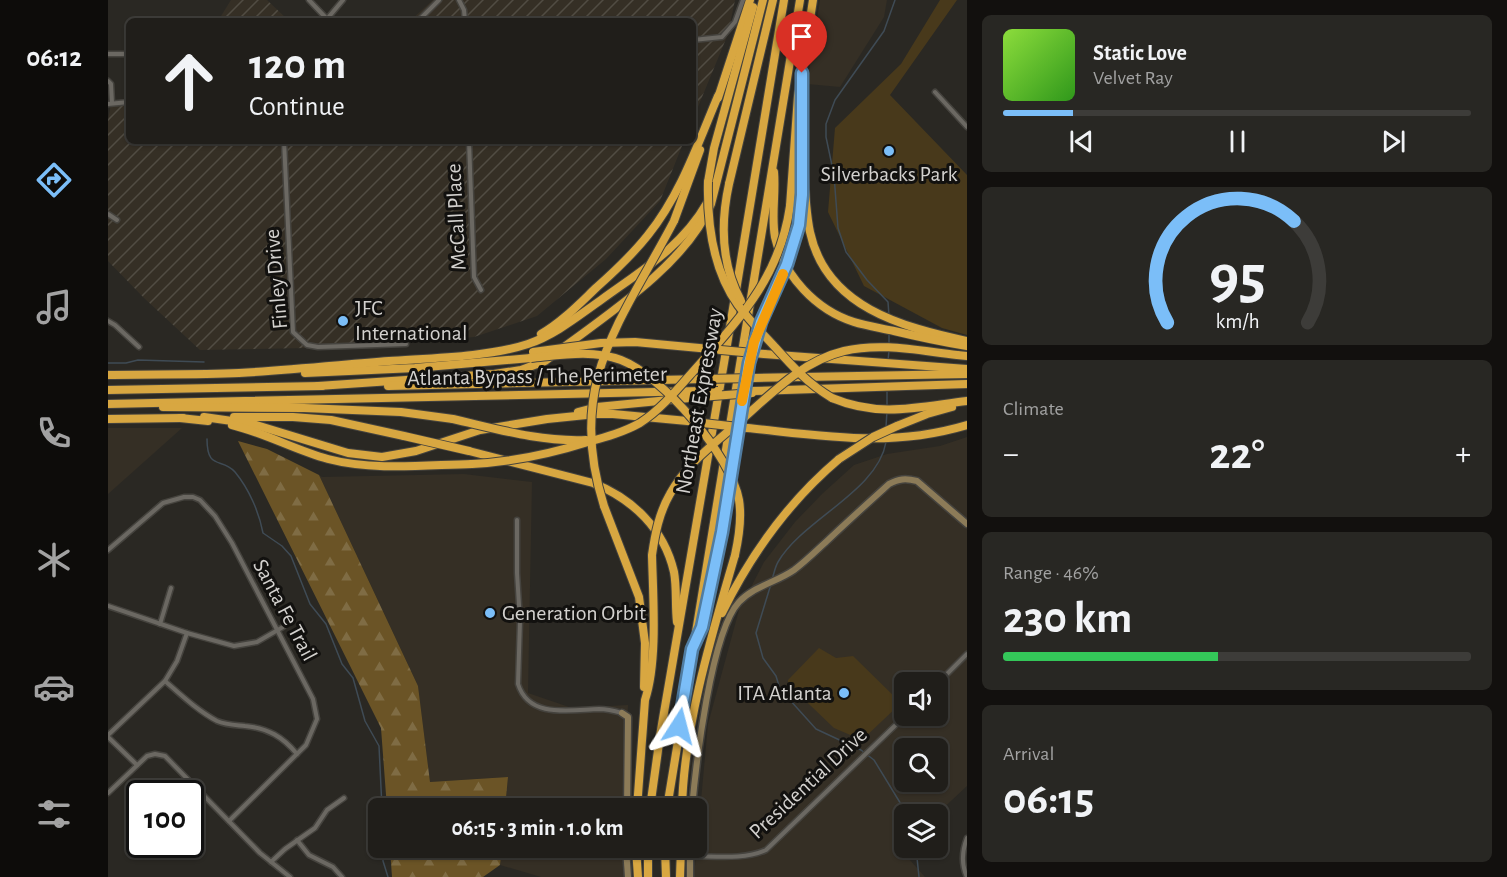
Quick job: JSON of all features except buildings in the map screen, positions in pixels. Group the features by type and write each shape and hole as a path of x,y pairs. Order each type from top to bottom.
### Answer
{"highway":[{"path":"638,798 645,700 645,643 639,597 597,485 590,439 591,412 595,384 608,342 674,220 750,0"},
{"path":"755,0 714,148 708,182 710,228 720,269 737,303 800,375 820,391 840,401 887,411 967,403"},
{"path":"318,386 494,375 521,370 545,361 622,303 676,257 705,219 715,189 763,0"},
{"path":"773,0 729,184 722,228 725,261 731,278 744,306 776,348"},
{"name":"Northeast Expressway","path":"651,798 784,0"},
{"name":"Northeast Expressway","path":"669,798 800,0"},
{"path":"180,418 211,421 247,429 303,451 344,462 382,466 472,464 527,458 599,439 630,428 655,412 743,314 764,285 778,257 790,206 794,128 813,0"},
{"path":"692,649 702,627 722,532 749,363 761,322 792,252 801,208 803,60"},
{"path":"482,353 530,340 554,327 636,249 650,233 676,192 718,96"},
{"path":"802,131 810,232 818,255 830,277 848,296 868,310 908,325 967,341"},
{"path":"773,162 775,237 784,261 803,290 831,312 852,321 967,346"},
{"path":"242,372 482,353 507,350 540,340 569,323 647,269 674,246 692,226 715,189"},
{"path":"532,355 601,343 635,342 967,369"},
{"path":"645,700 649,689 653,640 652,555 660,515 682,476 704,453 793,376 817,361 857,348 891,347 967,356"},
{"path":"108,376 242,372 304,373 578,353 612,357 634,366 660,385 720,454 739,501 739,535 702,677 688,754 683,798"},
{"name":"Atlanta Bypass / The Perimeter","path":"108,390 967,374"},
{"name":"Atlanta Bypass / The Perimeter","path":"112,404 701,394 967,384"},
{"path":"547,419 597,407 701,394"},
{"path":"717,623 741,575 761,543 817,477 839,459 897,426 927,414 967,403"},
{"path":"112,404 183,408 400,412 453,419 537,438 563,441 599,439"},
{"path":"204,417 253,424 348,453 382,457 416,451 480,430 596,414 877,440 930,435 967,425"},
{"path":"108,419 293,417 331,420 469,451 593,483 634,506 646,517 659,536 670,558 674,573 678,630"},
{"path":"637,858 638,877"},
{"path":"648,858 648,877"},
{"path":"665,858 666,877"},
{"path":"680,877 681,858"}],"street":[{"path":"309,0 326,18"},
{"path":"328,18 343,0"},
{"path":"421,18 440,0"},
{"path":"459,0 465,18"},
{"path":"696,40 722,38 735,22 743,0"},
{"path":"108,54 126,54"},
{"path":"108,81 111,84 110,103 126,102"},
{"path":"935,92 967,127"},
{"name":"Finley Drive","path":"284,144 292,332 307,345 318,347 406,344"},
{"name":"McCall Place","path":"469,144 474,277 481,290"},
{"path":"108,214 117,220"},
{"path":"108,321 139,347"},
{"path":"693,798 706,706 724,632 732,611 738,603 801,565 889,484 899,479 907,478 917,481 967,524"},
{"name":"Santa Fe Trail","path":"108,550 163,503 193,497 208,506 314,699 317,719 306,745 229,821"},
{"path":"517,520 520,621 518,684 520,691 532,704 545,709 561,711 603,709 622,713 628,717 627,798"},
{"path":"160,624 171,588"},
{"path":"108,606 187,633 234,646 257,642 283,627"},
{"path":"137,765 108,736 165,681 177,661 187,633"},
{"path":"948,673 967,654"},
{"path":"165,681 194,705 217,720 226,724 265,729 282,738 297,754"},
{"name":"Presidential Drive","path":"707,856 738,856 757,854 766,850 894,726"},
{"path":"108,793 147,756 155,754 169,758 229,821 290,877"},
{"path":"271,862 315,828 327,810 344,798"},
{"path":"967,838 962,854 967,877"},
{"path":"297,840 309,855 333,867 342,877"},
{"path":"627,858 628,877"},
{"path":"690,858 690,877"}],"shaded area":[{"path":"231,0 267,0 286,18 220,18"},
{"path":"433,0 735,0 728,34 696,112 696,18 413,18"},
{"path":"820,0 887,0 884,17 840,87 807,84"},
{"name":"Silverbacks Park","path":"940,0 957,0 890,95 967,175 967,335 942,328 864,286 828,212 835,128 901,64"},
{"path":"111,104 126,104 126,144 683,144 660,201 606,259 537,316 474,337 359,347 200,350 108,261 108,120"},
{"path":"108,428 182,428 108,494"},
{"path":"967,437 967,786 948,804 894,804 894,858 908,858 925,877 694,877 696,858 707,858 707,798 701,798 708,724 739,610 764,562 795,522 854,465 887,454 940,446"},
{"path":"464,474 532,482 528,693 572,708 628,705 624,798 506,798 508,777 430,782 418,686 319,475 322,477"},
{"name":"ITA Atlanta","path":"819,648 836,658 853,656 894,696 894,710 862,740 834,728 788,684 788,680"},
{"path":"501,858 626,858 627,877 541,877 500,865"}],"green space":[{"path":"238,441 267,449 319,475 418,686 430,782 508,777 506,798 386,798 381,728"},
{"path":"391,858 501,858 500,865 483,877 392,877"}],"waterway":[{"path":"889,316 888,302 867,280 846,252 838,228 834,175 826,137 826,124 835,100 884,31 895,0"},
{"path":"889,335 889,346"},
{"path":"888,361 889,350"},
{"path":"108,363 138,360 204,362"},
{"path":"887,392 887,406"},
{"path":"886,427 887,411"},
{"path":"207,439 212,460 230,468 245,486 256,509 263,533 282,546 291,556 310,604 326,624 342,664 353,678 365,721 379,746 382,798"},
{"path":"772,579 778,562 789,547 869,476 880,460 886,442"},
{"path":"771,584 756,633 763,658 776,676 780,689 816,729 861,750 874,760 901,804"},
{"path":"383,858 388,877"},
{"path":"917,858 919,877"}],"slow traffic":[{"path":"742,401 754,342 783,274"}],"place":[{"name":"Silverbacks Park","path":"889,151"},
{"name":"JFC International","path":"343,321"},
{"name":"Generation Orbit","path":"490,613"},
{"name":"ITA Atlanta","path":"844,693"}],"route":[{"path":"679,726 692,649 702,627 722,532 737,431 754,342 787,264 799,225 802,195 802,73"}]}
